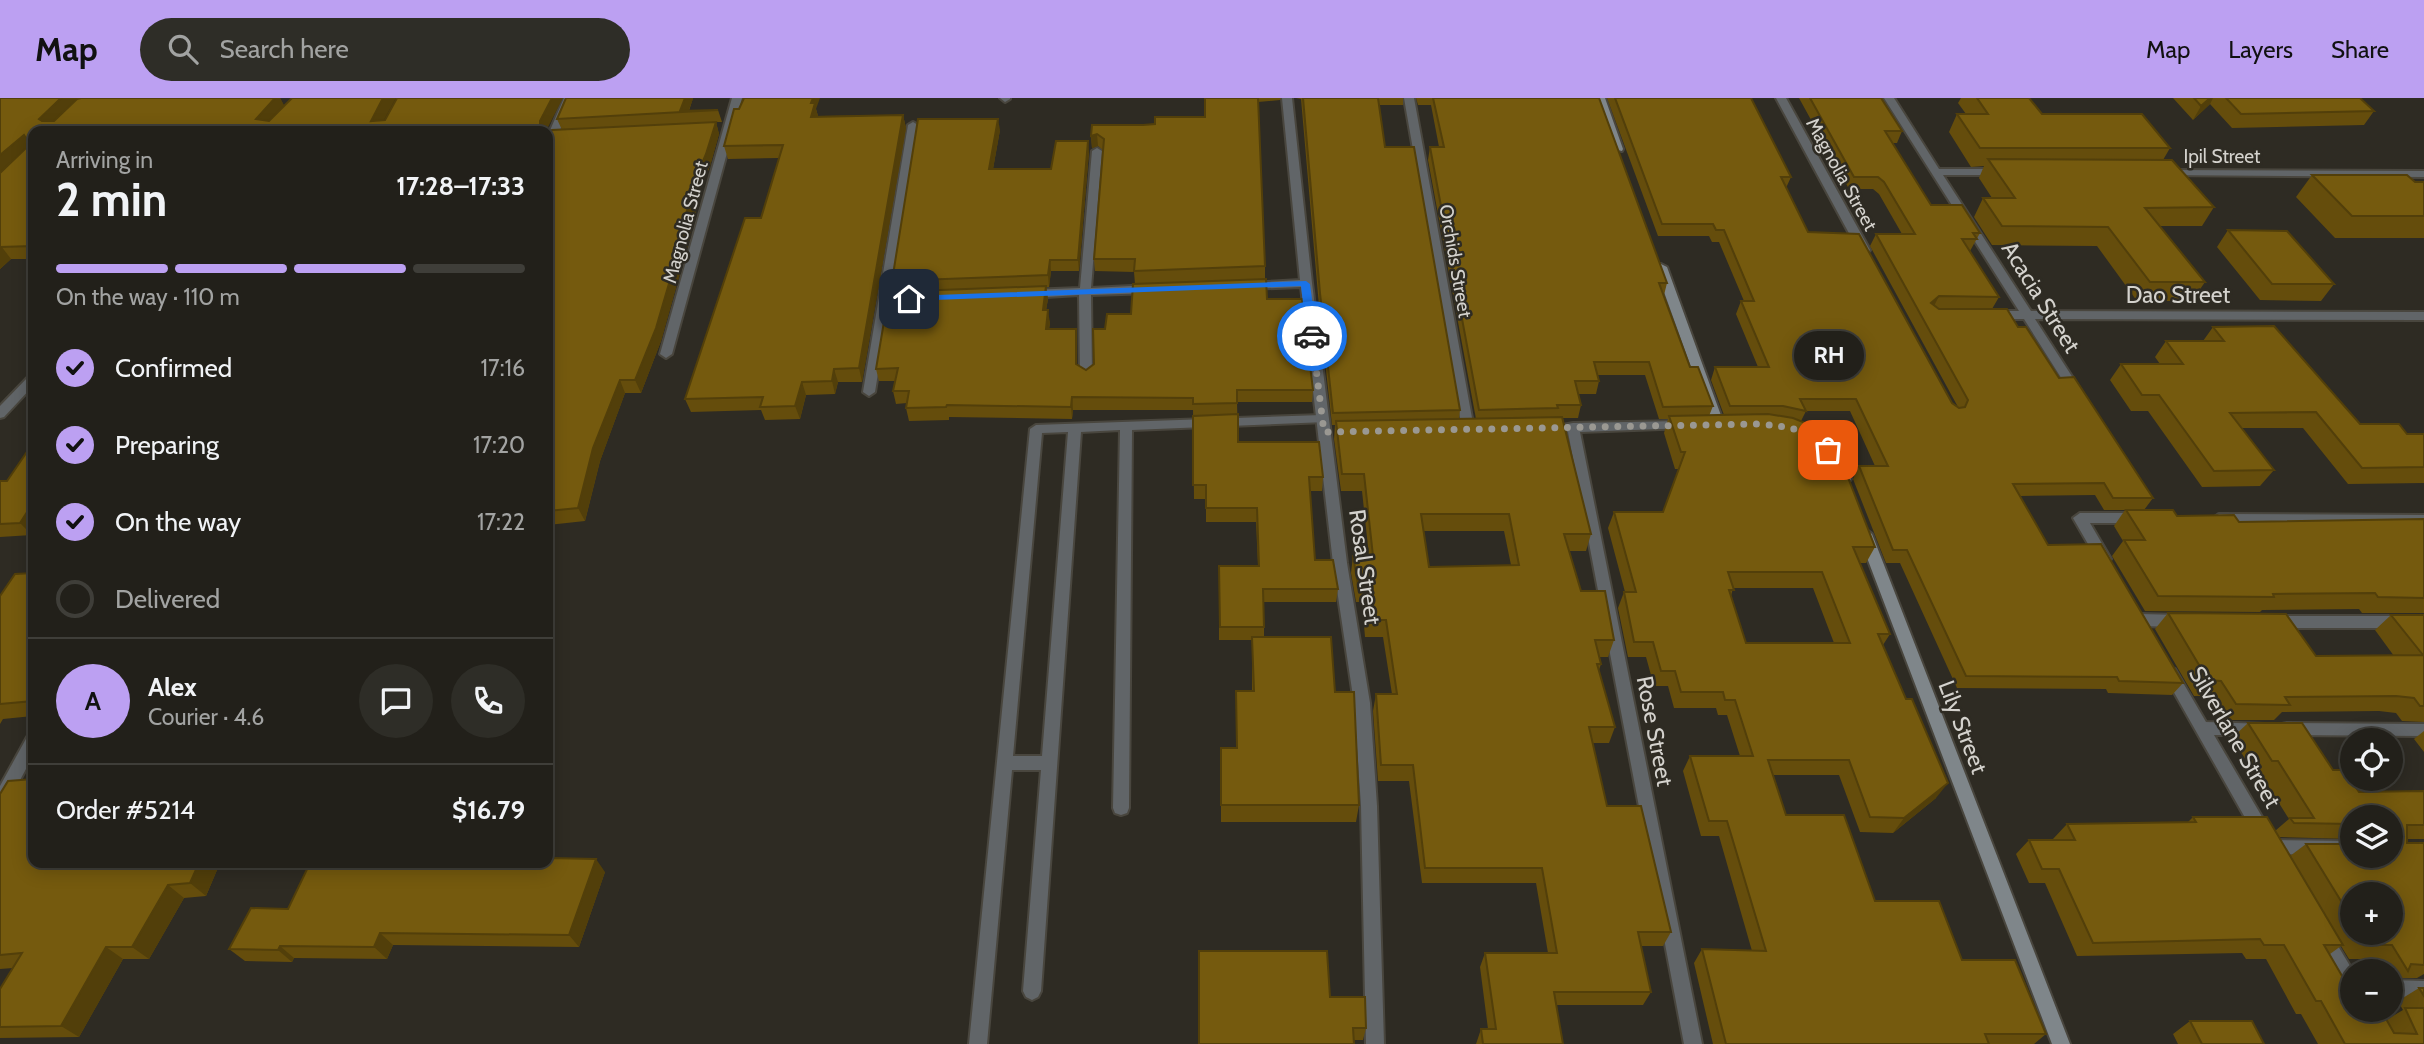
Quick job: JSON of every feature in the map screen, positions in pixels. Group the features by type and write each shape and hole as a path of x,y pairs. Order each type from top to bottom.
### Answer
{"street":[{"path":"553,134 569,98"},
{"name":"Magnolia Street","path":"666,354 737,98"},
{"name":"Rosal Street","path":"1287,98 1306,284 1328,428 1340,563 1362,703 1369,806 1375,1044"},
{"name":"Orchids Street","path":"1409,98 1468,429"},
{"path":"1600,98 1623,163"},
{"name":"Magnolia Street","path":"1781,98 1867,256"},
{"name":"Acacia Street","path":"1889,98 2083,402"},
{"path":"869,392 913,125"},
{"path":"715,129 729,128"},
{"path":"553,140 565,136"},
{"path":"1086,376 1086,292 1097,151"},
{"path":"1937,172 2006,172"},
{"name":"Ipil Street","path":"2159,173 2424,174"},
{"path":"1656,255 1704,425"},
{"path":"1237,286 1306,284"},
{"path":"1018,294 1168,289"},
{"path":"884,299 897,299"},
{"name":"Dao Street","path":"1973,315 2424,316"},
{"path":"0,414 28,384"},
{"path":"1547,428 1744,424"},
{"path":"978,1044 1036,429 1126,426 1328,428"},
{"path":"1121,808 1126,426"},
{"path":"1032,991 1075,428"},
{"name":"Rose Street","path":"1573,428 1693,1044"},
{"path":"1806,432 1834,459 1849,494"},
{"path":"2113,575 2080,518 2145,519"},
{"name":"Lily Street","path":"1859,519 2061,1044"},
{"path":"2200,519 2424,520"},
{"path":"2140,621 2200,621"},
{"path":"2253,622 2424,622"},
{"name":"Silverlane Street","path":"2160,656 2274,853 2340,849"},
{"path":"2202,728 2424,730"},
{"path":"0,801 28,751"},
{"path":"1006,763 1050,763"},
{"path":"2311,917 2340,967"},
{"path":"2403,989 2424,990"}],"building":[{"path":"0,98 61,98 39,119 54,121 81,98 275,98 256,119 269,121 292,98 383,98 371,121 385,120 397,98 552,98 540,126 28,126 28,246 0,247 0,173 26,148 24,135 0,155"},
{"path":"566,98 685,98 680,111 718,110 557,119"},
{"path":"744,98 813,98 811,103 815,103 811,117 903,115 859,368 834,369 832,381 802,382 795,406 760,407 763,397 685,399 745,218 761,218 783,145 724,146 734,109 739,109"},
{"path":"1205,98 1258,98 1265,266 1134,271 1135,259 1094,259 1104,139 1097,134 1091,136 1092,125 1143,125 1155,124 1155,117 1205,117"},
{"path":"1303,98 1378,98 1385,147 1414,147 1460,410 1333,413"},
{"path":"1433,98 1599,98 1667,283 1659,283 1690,367 1698,367 1713,406 1663,407 1649,362 1594,362 1599,381 1575,381 1581,405 1479,410 1430,147 1444,147"},
{"path":"1615,98 1751,98 1791,177 1781,177 1808,232 1859,234 1952,403 1959,408 1965,407 1968,400 1876,234 1915,234 1884,182 1878,177 1854,177 1810,98 1881,98 1902,131 1885,131 1931,205 1962,205 1980,233 1973,233 1977,239 1962,239 1999,297 1939,296 1931,303 1939,309 2007,309 2018,327 2026,327 2059,378 2074,377 2153,498 2113,498 2104,483 2013,484 2048,545 2101,544 2183,683 2119,681 2117,677 1966,676 1907,550 1893,550 1859,466 1888,466 1856,399 1800,399 1806,411 1783,406 1730,406 1715,367 1769,367 1741,301 1754,301 1724,230 1716,230 1713,224 1662,224"},
{"path":"1977,98 2029,98 2042,114 2142,114 2170,148 1980,148 1957,114 1988,114"},
{"path":"2194,98 2210,98 2201,106"},
{"path":"2226,98 2360,98 2374,111 2241,114"},
{"path":"918,119 998,119 989,169 1051,169 1056,141 1088,141 1078,260 1050,260 1048,275 892,281"},
{"path":"716,122 687,199 692,199 682,222 687,222 656,328 635,380 620,380 593,448 578,508 553,510 553,130"},
{"path":"1988,159 2172,160 2214,207 2145,208 2205,282 2150,282 2108,227 2002,226 1983,198 2015,198"},
{"path":"2312,175 2407,175 2415,182 2424,182 2424,216 2352,216"},
{"path":"2228,230 2287,231 2334,284 2272,284"},
{"path":"1266,279 1267,299 1302,299 1313,390 1237,390 1237,403 1193,404 1193,398 1072,397 1071,407 947,405 906,408 909,391 893,391 898,368 876,369 889,292 1046,286 1043,310 1048,310 1046,329 1076,329 1076,364 1086,370 1094,364 1093,329 1105,329 1107,314 1131,314 1133,284"},
{"path":"2274,326 2360,424 2399,424 2407,434 2424,434 2424,467 2362,468 2316,412 2230,413 2274,470 2214,471 2159,395 2142,395 2121,364 2183,364 2166,341 2224,341 2213,327"},
{"path":"1238,414 1238,442 1319,442 1323,477 1309,477 1315,560 1333,560 1338,589 1263,589 1264,627 1220,627 1219,566 1259,566 1257,508 1206,508 1206,485 1193,485 1193,416"},
{"path":"1768,414 1793,418 1817,430 1831,463 1842,462 1875,547 1853,547 1890,634 1878,634 1906,699 1912,699 1948,783 1904,818 1870,817 1849,760 1768,760 1786,815 1844,815 1875,901 1939,901 1962,960 2015,960 2046,1034 1985,1034 1989,1044 1726,1044 1702,949 1766,951 1727,821 1709,821 1690,756 1753,756 1735,700 1725,700 1723,692 1681,692 1675,671 1661,671 1653,642 1634,642 1624,592 1636,592 1614,512 1663,512 1685,452 1681,452 1669,416","holes":["1728,572 1822,572 1850,643 1746,643 1729,590 1734,590"]},
{"path":"1562,417 1591,534 1564,534 1581,591 1605,591 1614,640 1595,640 1601,664 1597,664 1615,727 1589,727 1607,806 1641,806 1671,932 1638,932 1651,992 1554,992 1563,1044 1483,1044 1481,1029 1496,1029 1485,953 1557,953 1542,868 1425,868 1413,765 1381,765 1376,694 1397,694 1386,620 1368,620 1364,585 1358,585 1353,556 1373,556 1364,474 1342,474 1336,421","holes":["1421,514 1509,514 1519,565 1429,567"]},
{"path":"28,450 28,511 20,523 0,524 0,481 7,481"},
{"path":"2126,510 2173,510 2177,516 2234,515 2239,522 2424,519 2424,598 2378,597 2375,593 2273,594 2274,597 2158,596 2124,540 2145,540"},
{"path":"28,573 28,701 0,704 0,596 15,574"},
{"path":"2168,613 2286,614 2316,656 2423,655 2391,615 2424,615 2424,706 2420,706 2414,698 2396,696 2285,697 2290,705 2236,704 2221,681 2208,680"},
{"path":"1252,637 1331,637 1335,692 1354,692 1359,805 1221,805 1221,748 1237,748 1236,691 1254,691"},
{"path":"2248,723 2302,723 2333,770 2340,770 2340,791 2424,791 2424,825 2407,825 2407,843 2424,843 2424,965 2411,964 2408,971 2392,945 2403,945 2403,882 2340,882 2340,899 2306,844 2340,844 2340,868 2403,868 2403,805 2340,805 2340,824 2294,823 2290,818 2314,818 2278,761 2272,761"},
{"path":"28,779 28,868 197,868 190,883 168,885 132,947 106,947 61,1026 0,1027 0,989 22,953 0,955 0,794 8,781"},
{"path":"2193,817 2267,817 2340,940 2340,945 2324,945 2340,972 2340,1022 2388,1022 2394,1033 2417,1034 2405,1008 2424,1008 2424,1044 2345,1044 2321,1001 2316,1001 2284,945 2264,945 2260,939 2093,943 2059,869 2042,869 2029,840 2075,840 2067,824 2196,822"},
{"path":"553,858 596,859 569,935 380,933 374,947 280,946 278,950 229,949 251,908 288,909 308,868 553,868"},
{"path":"1199,951 1327,951 1330,997 1365,997 1366,1028 1353,1028 1354,1044 1199,1044"},
{"path":"2190,1021 2252,1021 2264,1044 2202,1044"}],"way so far":[{"path":"1312,336 1324,432 1756,424 1800,430 1818,439 1828,450"}],"place":[{"name":"RH","path":"1828,450"}],"route":[{"path":"909,299 1306,284 1312,336"}]}
